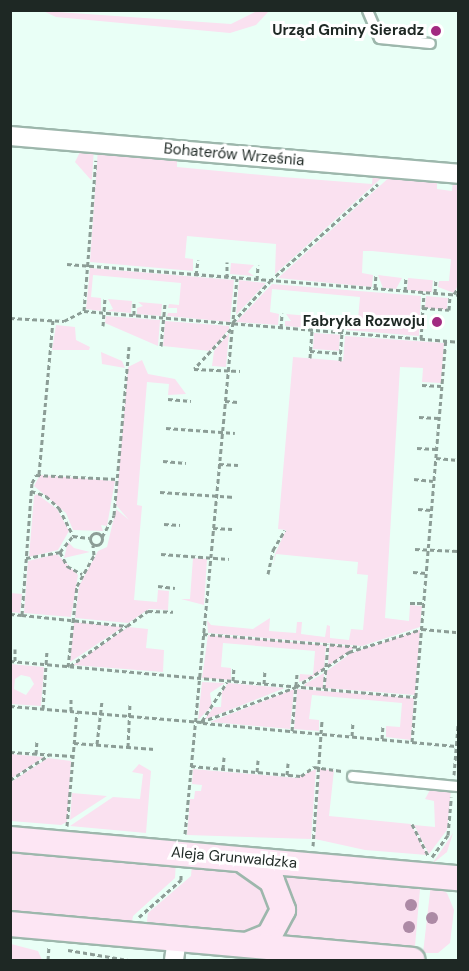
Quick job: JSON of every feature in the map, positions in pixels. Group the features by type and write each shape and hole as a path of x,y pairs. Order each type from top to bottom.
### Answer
{"street":[{"name":"Bohaterów Września","path":"10,136 459,174"},
{"name":"Aleja Grunwaldzka","path":"10,838 459,878"},
{"path":"239,859 267,875 283,903 282,918 275,931 247,945"},
{"path":"10,924 175,950 247,945 377,959 412,960"}],"lane":[{"path":"367,10 379,38 430,44"},
{"path":"352,776 459,786"}],"path":[{"path":"84,311 97,143"},
{"path":"240,371 194,369 270,281 396,168"},
{"path":"196,275 198,260"},
{"path":"227,278 228,262"},
{"path":"67,264 454,294"},
{"path":"256,280 258,265"},
{"path":"375,288 376,275"},
{"path":"405,291 406,277"},
{"path":"184,841 237,278"},
{"path":"435,293 436,280"},
{"path":"423,309 448,310 459,288"},
{"path":"421,339 424,292"},
{"path":"103,326 105,299"},
{"path":"134,301 134,315"},
{"path":"161,346 165,304"},
{"path":"10,318 64,321 84,311 232,326 459,342"},
{"path":"281,328 282,313"},
{"path":"310,358 312,316"},
{"path":"340,361 343,318"},
{"path":"22,615 31,491 39,474 53,320"},
{"path":"412,742 446,341"},
{"path":"93,545 100,544 114,515 129,347"},
{"path":"310,351 341,353"},
{"path":"422,385 442,386"},
{"path":"168,399 191,401"},
{"path":"225,401 238,402"},
{"path":"419,417 439,418"},
{"path":"166,428 235,433"},
{"path":"417,448 437,449"},
{"path":"436,458 459,460"},
{"path":"163,461 186,463"},
{"path":"219,464 238,465"},
{"path":"39,474 117,479"},
{"path":"414,479 434,481"},
{"path":"31,491 46,496 59,508 73,536"},
{"path":"160,492 235,497"},
{"path":"418,509 431,510"},
{"path":"164,524 180,525"},
{"path":"213,528 232,529"},
{"path":"268,574 273,550 285,530"},
{"path":"89,538 95,532 102,537"},
{"path":"73,536 89,538"},
{"path":"26,558 60,552 73,536"},
{"path":"68,667 73,621 82,574 94,555 93,545 89,538"},
{"path":"415,549 459,551"},
{"path":"60,552 67,566 82,574"},
{"path":"161,554 229,559"},
{"path":"413,572 426,573"},
{"path":"159,586 175,588"},
{"path":"410,603 424,603"},
{"path":"68,667 148,611 173,612"},
{"path":"10,614 127,626"},
{"path":"10,706 195,723 296,687 350,652 363,647 422,628 459,632"},
{"path":"203,634 363,647"},
{"path":"324,689 328,644"},
{"path":"15,649 13,661 416,697"},
{"path":"43,709 47,651"},
{"path":"233,682 234,668"},
{"path":"264,684 265,671"},
{"path":"292,731 297,674"},
{"path":"201,722 227,681"},
{"path":"71,698 71,711"},
{"path":"97,744 102,701"},
{"path":"128,747 130,703"},
{"path":"67,831 77,712"},
{"path":"313,846 322,720"},
{"path":"201,722 456,746"},
{"path":"352,736 353,723"},
{"path":"382,739 383,726"},
{"path":"36,753 37,741"},
{"path":"74,743 155,750"},
{"path":"10,752 73,756"},
{"path":"10,780 50,754"},
{"path":"223,769 224,758"},
{"path":"257,772 258,760"},
{"path":"287,775 288,763"},
{"path":"191,766 301,776 318,767 339,769 352,776"},
{"path":"412,824 429,861"},
{"path":"137,927 139,915 181,880 181,871"},
{"path":"48,960 49,947"}],"shaded area":[{"path":"43,11 231,24 257,11 269,11 256,25 230,33 56,17"},
{"path":"94,148 91,180 75,162 81,150"},
{"path":"98,148 177,155 177,167 283,177 372,184 373,172 387,173 275,274 276,244 187,236 185,258 193,259 193,271 90,262"},
{"path":"393,174 437,178 437,189 452,191 453,179 458,180 458,285 454,293 438,287 439,281 449,281 451,259 372,251 363,251 362,273 373,275 372,287 278,278"},
{"path":"231,263 254,265 248,272 254,276 230,274"},
{"path":"90,268 234,280 230,322 167,316 168,313 177,313 177,308 168,308 169,304 179,305 181,283 93,275 91,297 101,298 101,311 86,309"},
{"path":"378,275 402,278 396,289 383,288"},
{"path":"408,278 433,280 432,292 407,290"},
{"path":"239,280 266,283 236,315"},
{"path":"272,284 421,296 419,336 345,330 346,326 352,326 346,319 358,319 360,297 272,289 270,312 279,314 278,325 236,322"},
{"path":"426,296 448,298 447,310 425,308"},
{"path":"108,299 132,301 131,313 107,311 113,309"},
{"path":"138,302 162,304 161,316 137,314 137,308 143,306"},
{"path":"286,314 310,316 309,328 285,326 285,321 291,321"},
{"path":"106,316 160,320 158,346 105,323"},
{"path":"315,317 340,319 340,330 315,328 322,320"},
{"path":"165,321 229,326 229,329 210,351 163,346"},
{"path":"56,325 75,327 76,340 90,347 89,350 52,350"},
{"path":"229,333 226,367 212,366 214,351"},
{"path":"314,333 340,335 339,351 313,349"},
{"path":"345,336 444,343 441,383 422,382 423,368 400,367 385,618 409,621 410,605 422,606 420,627 362,646 208,633 207,620 211,625 253,629 270,618 269,631 296,633 297,622 302,622 301,634 325,637 327,625 330,626 330,638 349,640 351,629 363,630 368,575 357,574 358,562 276,554 273,566 275,554 286,530 278,529 293,357 343,361"},
{"path":"101,352 122,361 125,368 102,364"},
{"path":"142,360 148,374 175,379 186,394 168,395 169,384 147,382 137,505 142,506 134,600 157,602 158,590 169,591 168,610 149,609 128,623 75,618 79,586 98,551 107,547 116,509 129,520 116,505 128,367"},
{"path":"40,475 115,481 107,526 101,525 103,531 73,530 66,513 34,486"},
{"path":"37,494 57,509 69,531 58,550 29,557 34,496"},
{"path":"68,542 74,548 90,552 64,558"},
{"path":"57,554 78,575 71,617 24,613 28,561"},
{"path":"193,558 207,559 204,605 181,599 190,599"},
{"path":"10,593 22,594 20,613 11,612"},
{"path":"74,622 123,627 70,662"},
{"path":"128,627 148,629 146,648 164,650 163,672 73,665"},
{"path":"420,630 415,695 325,688 327,671 351,653"},
{"path":"208,635 326,645 324,669 314,676 299,682 300,674 313,675 315,651 223,643 221,667 231,668 231,680 202,678"},
{"path":"329,645 356,647 328,666"},
{"path":"10,664 44,667 41,706 11,704","holes":["21,675 30,677 34,684 26,695 14,689 15,679"]},
{"path":"324,673 323,688 304,686 305,684"},
{"path":"202,682 225,683 210,693 212,706 198,720"},
{"path":"228,683 285,688 204,720 214,707 221,707 222,691"},
{"path":"294,689 290,729 210,722"},
{"path":"297,689 414,698 411,740 386,737 386,726 400,727 402,703 312,695 309,719 319,720 319,731 294,729"},
{"path":"11,754 44,757 11,779"},
{"path":"48,758 71,761 67,822 61,825 11,821 11,782"},
{"path":"139,764 151,771 146,833 70,826 113,797 140,799 143,774 132,772"},
{"path":"193,769 297,778 316,769 311,839 187,835 190,799 194,799 195,791 201,791 202,785 192,784"},
{"path":"320,769 334,770 329,816 411,824 427,855 365,850 315,839"},
{"path":"430,790 451,790 447,830 429,854 414,825 435,827 434,801 425,799"},
{"path":"72,793 107,796 70,820"},
{"path":"453,833 447,852 432,864"},
{"path":"10,847 176,861 175,878 133,916 131,927 11,916"},
{"path":"192,863 230,867 258,877 276,903 257,936 146,928 148,913 191,876"},
{"path":"275,871 420,884 414,952 269,940"},
{"path":"431,884 447,893 454,910 450,943 438,953 423,953"},
{"path":"11,944 38,951 42,960 11,960"}],"place":[{"name":"Urząd Gminy Sieradz","path":"436,31"},
{"name":"Fabryka Rozwoju","path":"437,322"}]}
